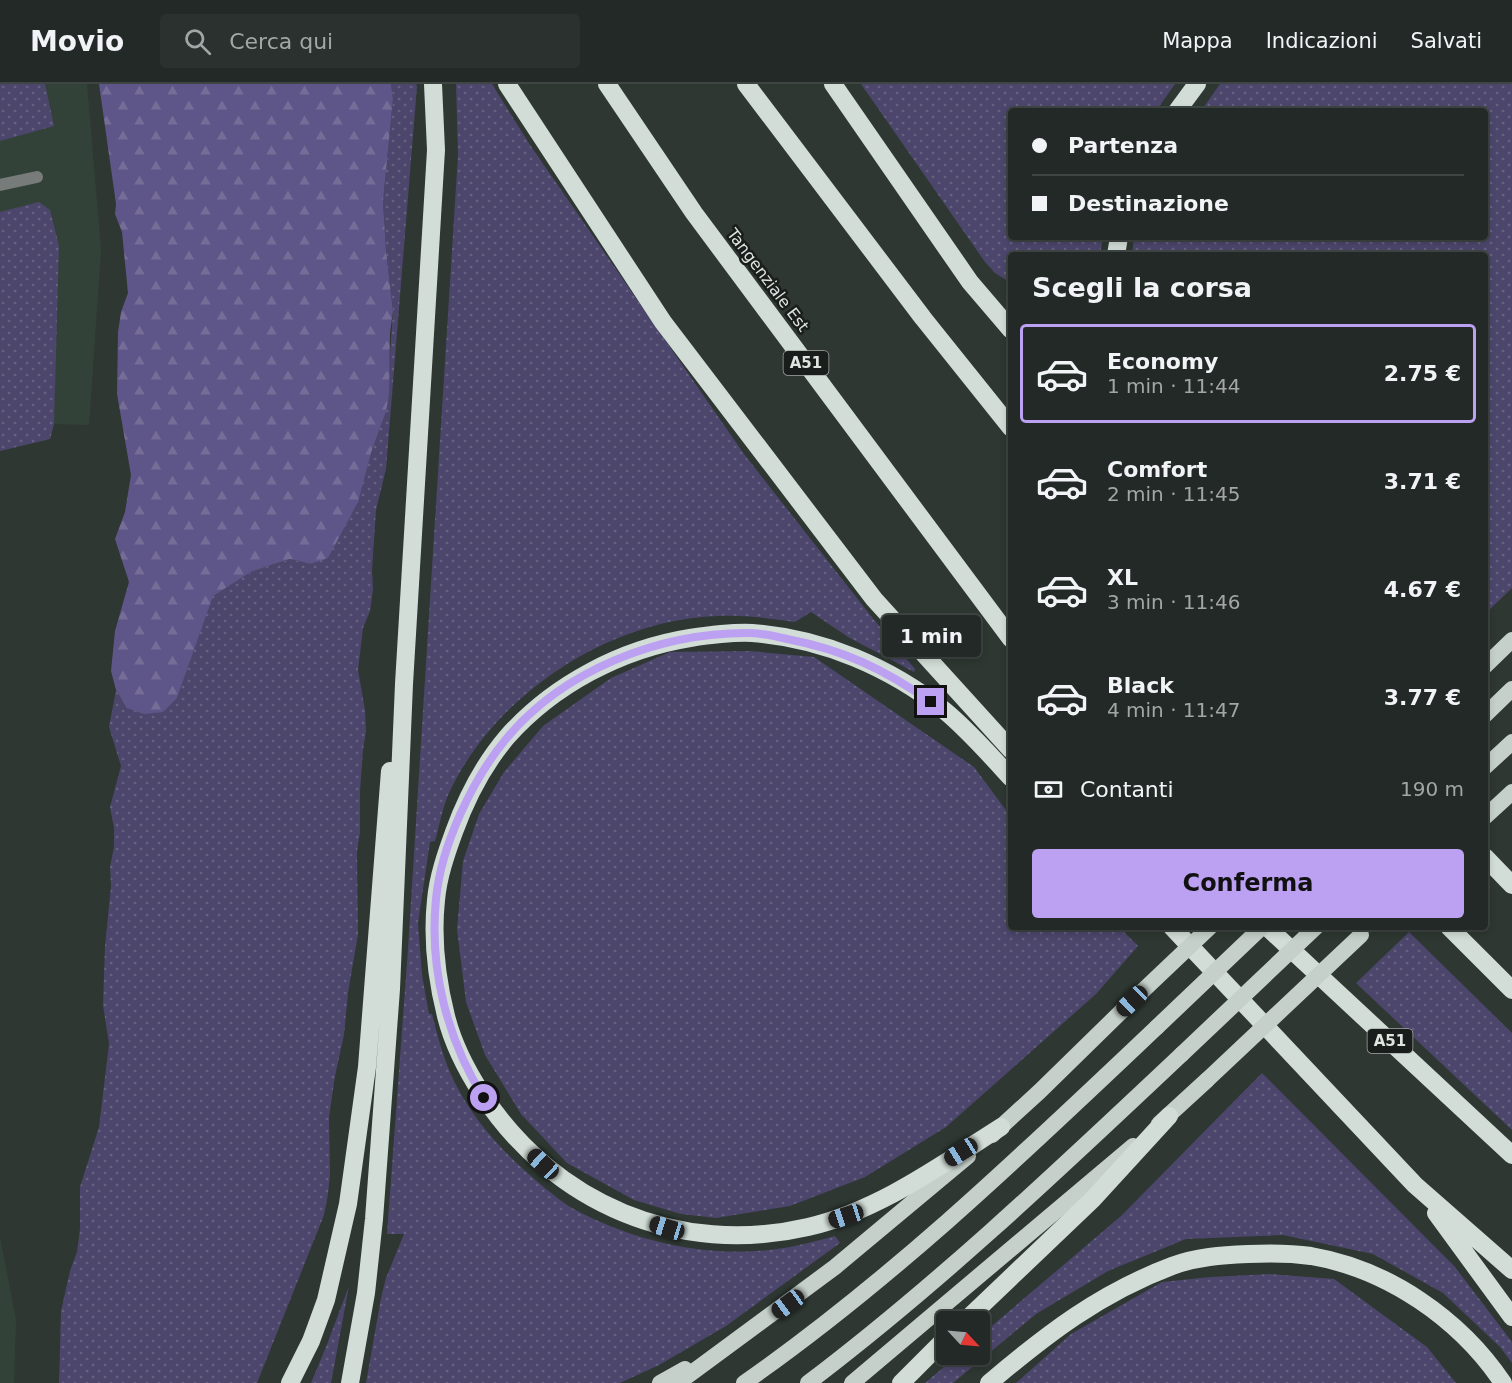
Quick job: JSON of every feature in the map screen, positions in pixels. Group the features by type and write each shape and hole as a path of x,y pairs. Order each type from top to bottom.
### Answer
{"highway":[{"path":"350,1383 366,1293 375,1208 391,989 404,684 436,150 433,84"},
{"path":"507,84 663,322 874,599 1008,747"},
{"name":"Tangenziale Est","path":"607,84 694,213 1008,635"},
{"path":"746,84 922,318 1008,424"},
{"path":"833,84 970,282 1008,326"},
{"path":"1179,108 1197,84"},
{"path":"1001,1127 921,1178 846,1216 812,1227 741,1236 702,1234 667,1228 625,1214 573,1187 543,1164 517,1140 494,1112 475,1083 458,1050 447,1019 439,979 435,937 436,898 445,856 461,813 483,773 506,739 538,707 560,690 586,675 656,645 712,635 749,633 808,643 854,657 894,677 943,709 1008,775"},
{"path":"1488,663 1512,640"},
{"path":"290,1383 311,1341 326,1300 348,1204 367,1067 386,802 404,684"},
{"path":"1488,712 1512,689"},
{"path":"1489,763 1512,742"},
{"path":"1488,814 1512,792"},
{"path":"1488,860 1512,885"},
{"path":"1175,930 1415,1185 1512,1270"},
{"path":"678,1383 843,1261 1001,1127 1207,930"},
{"path":"744,1383 816,1330 941,1227 1004,1171 1259,930"},
{"name":"A51","path":"1270,930 1512,1155"},
{"path":"808,1383 922,1290 1087,1143 1313,930"},
{"path":"852,1383 1169,1116 1367,930"},
{"path":"1452,930 1512,990"},
{"path":"976,1311 1093,1199 1169,1116"},
{"path":"1415,1185 1512,1317"},
{"path":"989,1383 1042,1338 1070,1318 1139,1280 1173,1266 1206,1257 1277,1253 1311,1256 1342,1263 1401,1289 1428,1306 1456,1329 1480,1353 1503,1383"},
{"path":"660,1383 746,1334"},
{"path":"901,1383 936,1348"}],"lane":[{"path":"0,185 37,177"}],"shaded area":[{"path":"0,84 87,84 101,250 89,425 54,424 50,439 0,451"},
{"path":"0,84 45,84 54,126 0,141"},
{"path":"391,84 416,84 417,86 386,469 376,510 373,590 370,611 363,628 358,670 366,731 357,852 358,934 348,993 344,1035 329,1117 330,1175 324,1215 257,1383 59,1383 61,1311 77,1252 80,1229 80,1187 99,1127 109,1044 103,1005 105,946 111,886 110,867 114,847 114,828 110,807 121,766 109,727 116,690 127,708 177,698 212,596 251,572 271,565 290,559 310,564 371,453 386,412 393,311 383,202 393,99"},
{"path":"456,84 492,84 530,145 744,454 915,669 914,672 848,637 811,612 795,622 737,616 678,620 638,631 599,646 562,667 528,692 498,721 472,754 448,795 435,841 430,842 418,923 422,975 429,1014 432,1014 451,1075 473,1113 495,1140 533,1178 565,1204 593,1219 637,1236 684,1247 731,1252 776,1249 835,1236 840,1243 726,1326 659,1365 620,1383 366,1383 386,1278 404,1234 387,1234 408,949 458,155"},
{"path":"861,84 1175,84 1158,108 1008,108 1008,240 1102,240 1100,252 1008,252 1008,281 995,273"},
{"path":"1220,84 1512,84 1512,588 1488,611 1488,252 1132,252 1134,240 1488,240 1488,108 1203,108"},
{"path":"39,202 50,210 59,246 54,424 50,439 0,451 0,212"},
{"path":"750,651 814,657 974,767 1008,813 1008,930 1122,930 1138,946 1096,994 946,1127 865,1177 790,1206 716,1218 681,1214 634,1200 567,1163 521,1114 485,1055 466,1002 457,929 463,861 479,814 504,772 543,726 611,678 670,652"},
{"path":"1409,932 1512,1033 1512,1130 1356,983"},
{"path":"1262,1073 1455,1267 1512,1342 1512,1363 1500,1347 1443,1293 1373,1254 1283,1235 1186,1239 1108,1271 1036,1314 990,1352 990,1327 1121,1216"},
{"path":"0,1237 16,1320 14,1383 0,1383"},
{"path":"1270,1274 1334,1279 1427,1347 1456,1383 1016,1383 1071,1334 1162,1282"},
{"path":"349,1286 331,1383 311,1383 326,1347"},
{"path":"946,1365 975,1365 953,1383 925,1383"}],"green space":[{"path":"99,84 391,84 393,99 383,202 393,311 390,333 389,393 386,412 371,453 358,502 328,558 310,564 290,559 271,565 251,572 213,596 177,698 163,712 144,714 127,708 116,690 111,671 115,631 129,582 115,539 125,512 131,475 117,394 118,332 121,312 128,293 122,232 115,214 116,204"}],"route":[{"path":"484,1098 458,1050 447,1019 439,979 435,937 436,898 445,856 461,813 483,773 506,739 538,707 560,690 586,675 628,655 656,645 712,635 749,633 808,643 864,661 894,677 931,702"}]}
